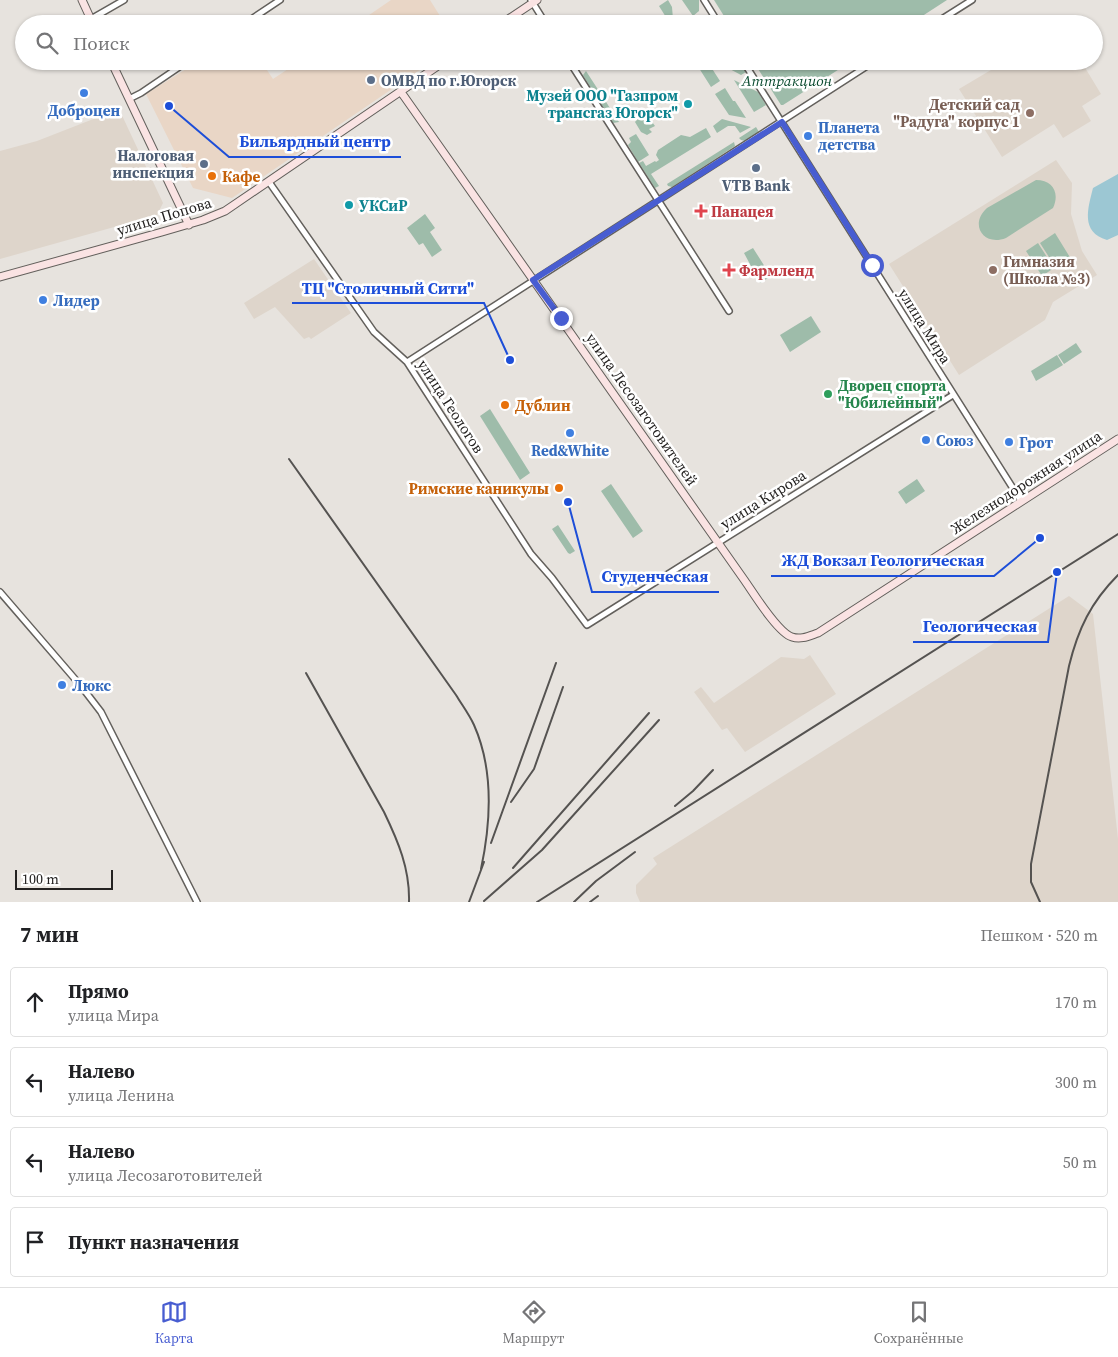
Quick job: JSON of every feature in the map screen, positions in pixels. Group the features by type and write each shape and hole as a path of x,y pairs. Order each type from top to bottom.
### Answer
{"main road":[{"path":"82,0 89,15"},
{"path":"514,15 534,1"},
{"path":"115,70 189,225"},
{"name":"улица Попова","path":"0,277 189,225 225,211 432,70"},
{"name":"улица Лесозаготовителей","path":"400,92 780,630 790,637 796,638"},
{"name":"Железнодорожная улица","path":"796,638 803,638 818,633 1118,438"}],"street":[{"path":"101,15 124,0"},
{"path":"258,15 280,0"},
{"path":"704,0 713,15"},
{"path":"948,15 972,0"},
{"path":"534,1 541,15"},
{"path":"129,99 175,70"},
{"path":"575,70 729,311"},
{"name":"улица Мира","path":"749,70 953,396 1022,501"},
{"path":"407,362 861,70"},
{"name":"улица Геологов","path":"269,182 374,332 407,362 531,554 552,578 587,625"},
{"name":"улица Кирова","path":"587,625 953,396"},
{"path":"0,592 101,712 197,902"}],"shaded area":[{"path":"391,0 430,0 439,15 369,15"},
{"path":"185,70 267,70 273,79 286,70 420,70 232,198 193,188 146,94"},
{"name":"Детский сад \"Радуга\" корпус 1","path":"991,70 1086,70 1101,94 1082,106 1091,121 1063,138 1054,124 1002,157 959,89"},
{"path":"119,109 163,203 157,215 0,259 0,151 37,141"},
{"name":"Гимназия (Школа №3)","path":"1056,160 1072,183 1071,214 1082,251 1097,275 1053,302 1045,320 959,375 889,264"},
{"path":"314,259 351,313 311,339 309,337 304,339 275,307 254,319 244,303"},
{"path":"1069,596 1093,614 1118,839 1118,902 640,902 636,893 636,885 657,864 653,858"},
{"path":"810,655 836,694 745,752 727,728 722,730 694,692 701,687 714,703 781,657 804,659"}],"green space":[{"path":"668,0 672,7 673,15 665,15 659,6"},
{"path":"682,0 699,0 699,11 692,15"},
{"path":"714,0 947,0 924,15 723,15"},
{"path":"700,70 713,70 720,81 711,87"},
{"path":"732,70 745,70 746,72 741,75"},
{"name":"Аттракцион","path":"759,70 838,70 783,105 781,105"},
{"path":"586,71 619,122 613,123 584,77 583,75"},
{"path":"734,80 758,92 766,105 754,112"},
{"path":"725,88 746,118 729,115 715,94"},
{"path":"645,114 655,126 649,129 652,132 647,135 641,132 635,122"},
{"path":"722,119 751,127 740,133 735,126 728,126 717,133 713,126"},
{"path":"756,127 759,132 745,141 739,138"},
{"path":"706,128 711,137 651,174 659,186 655,188 639,163 643,161 646,166 656,162 659,160 656,155 658,150 681,135 690,137"},
{"path":"636,134 649,155 638,162 628,145 631,142 629,138"},
{"path":"734,142 735,146 672,187 668,186 667,184"},
{"path":"1036,180 1047,182 1054,188 1056,197 1053,208 1006,238 998,240 985,237 979,227 979,221 987,208"},
{"path":"425,214 435,228 430,232 442,250 432,257 423,243 419,245 407,228"},
{"path":"1055,233 1071,259 1056,268 1040,243"},
{"path":"1038,243 1054,268 1042,276 1026,251"},
{"path":"753,248 767,270 773,267 777,273 760,283 744,253"},
{"path":"811,316 821,332 790,352 780,335"},
{"path":"1076,343 1082,352 1064,364 1058,355"},
{"path":"1057,355 1063,365 1036,381 1031,371"},
{"path":"490,409 530,473 520,480 480,416"},
{"path":"917,479 925,491 906,504 898,492"},
{"path":"611,484 643,531 633,538 601,491"},
{"path":"558,525 575,551 570,554 552,529"}],"water":[{"path":"1118,174 1118,235 1107,240 1098,236 1089,225 1089,203 1093,188"}],"railway":[{"path":"289,459 456,695 474,725 485,760 489,796 487,833 481,869"},
{"path":"537,902 1118,534"},
{"path":"1040,902 1031,882 1031,864 1069,666 1081,628 1100,595 1118,575"},
{"path":"491,843 556,663"},
{"path":"306,673 389,823 405,867 409,902"},
{"path":"511,802 534,769 563,687"},
{"path":"513,868 649,713"},
{"path":"484,901 542,850 659,720"},
{"path":"675,806 713,770"},
{"path":"574,902 596,881 635,852"},
{"path":"469,902 484,862"},
{"path":"590,902 598,896"}],"place":[{"name":"ОМВД по г.Югорск","path":"371,80"},
{"name":"Доброцен","path":"84,93"},
{"name":"Музей ООО \"Газпром трансгаз Югорск\"","path":"688,104"},
{"name":"Бильярдный центр","path":"169,106"},
{"name":"Детский сад \"Радуга\" корпус 1","path":"1030,113"},
{"name":"Планета детства","path":"808,136"},
{"name":"Налоговая инспекция","path":"204,164"},
{"name":"VTB Bank","path":"756,168"},
{"name":"Кафе","path":"212,176"},
{"name":"УКСиР","path":"349,205"},
{"name":"Панацея","path":"701,211"},
{"name":"Фармленд","path":"729,270"},
{"name":"Гимназия (Школа №3)","path":"993,270"},
{"name":"Лидер","path":"43,300"},
{"name":"ТЦ \"Столичный Сити\"","path":"510,360"},
{"name":"Дворец спорта \"Юбилейный\"","path":"828,394"},
{"name":"Дублин","path":"505,405"},
{"name":"Red&White","path":"570,433"},
{"name":"Союз","path":"926,440"},
{"name":"Грот","path":"1009,442"},
{"name":"Римские каникулы","path":"559,488"},
{"name":"Студенческая","path":"568,502"},
{"name":"ЖД Вокзал Геологическая","path":"1040,538"},
{"name":"Геологическая","path":"1057,572"},
{"name":"Люкс","path":"62,685"}],"route":[{"path":"561,318 533,280 782,122 872,265"}]}
